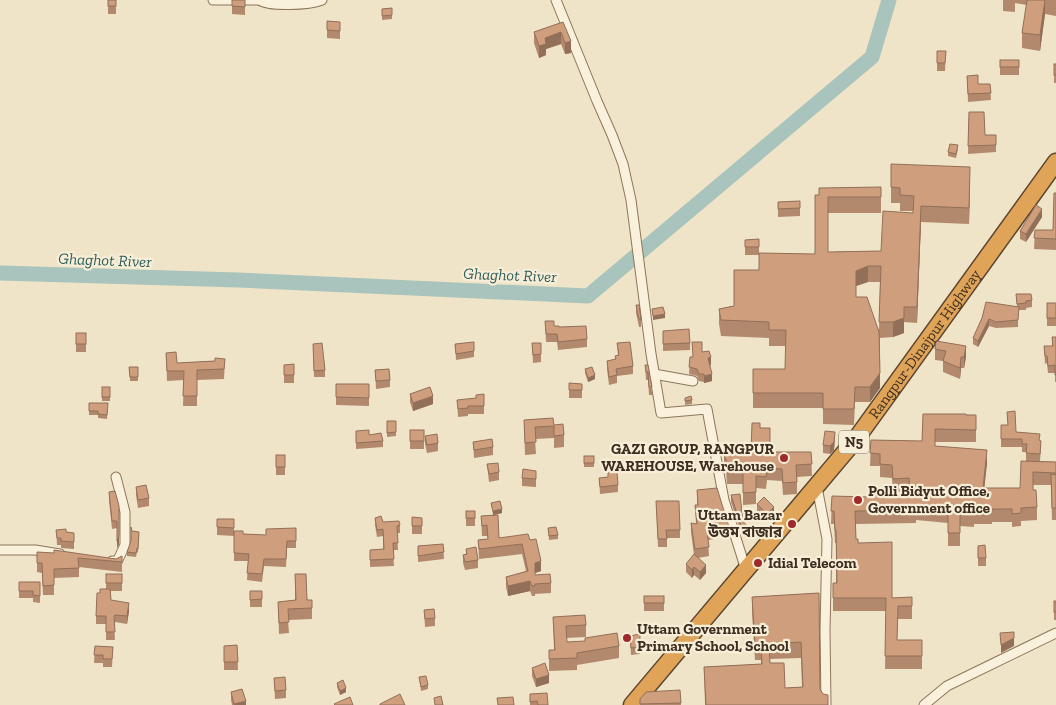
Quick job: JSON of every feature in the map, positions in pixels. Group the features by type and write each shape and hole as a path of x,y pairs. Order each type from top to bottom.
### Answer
{"highway":[{"name":"Rangpur-Dinajpur Highway","path":"632,705 856,439 1056,162"}],"street":[{"path":"213,0 259,0 264,3 291,4 322,0"},
{"path":"556,0 623,164 661,413 707,409 724,500 746,571"},
{"path":"654,374 693,381"},
{"path":"99,559 117,562 125,545 125,512 116,477"},
{"path":"816,487 827,539 826,705"},
{"path":"0,550 35,550 71,555"},
{"path":"924,705 947,686 1056,633"}],"building":[{"path":"108,0 116,0 116,6 108,6"},
{"path":"232,0 245,0 245,7 232,6"},
{"path":"1027,0 1045,0 1040,35 1022,33"},
{"path":"392,8 392,15 382,16 382,9"},
{"path":"327,21 340,22 340,31 327,30"},
{"path":"563,22 571,41 565,43 561,32 545,38 546,44 539,46 534,32"},
{"path":"937,51 946,51 945,63 937,63"},
{"path":"1000,60 1019,60 1019,67 1000,67"},
{"path":"1054,64 1056,64 1056,75 1054,75"},
{"path":"978,75 978,84 990,84 991,93 968,94 967,76"},
{"path":"969,112 984,112 985,135 996,135 996,145 968,146"},
{"path":"950,144 958,145 956,154 948,152"},
{"path":"891,164 970,167 969,208 921,206 917,307 904,307 904,318 893,322 879,322 881,266 868,266 856,271 856,297 867,297 879,332 880,373 870,387 855,387 854,409 823,409 823,393 753,393 753,369 785,369 786,330 769,330 769,322 721,320 719,309 734,306 734,270 759,270 759,253 815,254 815,195 819,195 819,188 881,187 881,197 828,197 828,252 881,251 883,211 913,213 914,196 900,195 900,188 891,187"},
{"path":"1054,193 1056,193 1056,239 1034,238 1035,230 1053,230"},
{"path":"800,201 800,208 778,209 778,202"},
{"path":"1036,205 1042,209 1026,234 1020,231"},
{"path":"759,239 759,247 745,247 745,240"},
{"path":"1016,294 1031,294 1032,300 1017,304"},
{"path":"986,302 1019,307 1018,320 996,322 989,319 978,341 973,338 982,318"},
{"path":"1047,303 1056,303 1056,318 1047,318"},
{"path":"636,305 639,305 641,319 639,319"},
{"path":"663,307 665,314 653,316 652,309"},
{"path":"545,321 554,321 554,326 559,327 586,326 587,339 558,342 557,334 546,334"},
{"path":"689,329 690,343 663,344 663,331"},
{"path":"76,333 86,333 86,344 76,344"},
{"path":"1052,337 1056,337 1056,375 1055,365 1048,366 1047,356 1045,356 1044,346 1053,346"},
{"path":"936,341 966,346 964,357 961,357 960,368 943,361 946,351 935,349"},
{"path":"474,342 474,351 456,354 455,344"},
{"path":"630,342 633,366 616,369 617,375 609,377 607,361 616,359 615,356 619,355 617,343"},
{"path":"692,342 702,342 702,352 709,351 711,357 708,358 712,374 704,376 704,374 699,374 697,369 689,367 690,357 693,357"},
{"path":"322,343 325,370 314,371 313,344"},
{"path":"532,343 541,343 541,354 533,355"},
{"path":"176,352 177,363 215,361 215,358 225,359 224,369 197,370 197,396 183,396 184,371 167,371 166,353"},
{"path":"294,364 294,375 284,375 284,365"},
{"path":"645,365 648,365 652,387 649,387 648,372 646,372"},
{"path":"129,367 138,367 138,377 130,377"},
{"path":"592,367 595,375 588,378 585,369"},
{"path":"389,369 390,380 376,381 375,370"},
{"path":"569,383 582,384 582,390 569,390"},
{"path":"336,384 369,384 369,398 336,397"},
{"path":"102,387 110,387 110,397 102,397"},
{"path":"430,387 433,396 413,403 410,394"},
{"path":"484,394 484,406 468,406 468,408 458,409 457,400 476,398 476,395"},
{"path":"691,396 692,400 685,401 685,398"},
{"path":"89,403 108,403 107,415 98,414 98,411 89,411"},
{"path":"1015,411 1016,432 1040,434 1040,454 1026,453 1027,444 1022,444 1022,439 1001,439 1001,425 1008,425 1007,412"},
{"path":"923,414 976,415 976,430 935,429 935,446 987,450 983,488 1020,488 1021,461 1056,462 1056,473 1033,472 1033,490 1036,490 1037,507 1021,508 1021,513 1012,514 1012,509 974,511 974,514 960,513 960,533 948,533 948,510 916,507 916,510 855,511 856,539 858,539 858,543 892,542 892,598 912,597 912,606 898,606 897,640 922,640 922,656 885,656 886,598 833,598 833,583 837,583 836,530 834,511 831,511 832,496 868,497 868,495 910,494 909,478 893,479 892,465 880,464 880,454 870,453 871,440 922,441"},
{"path":"553,418 554,425 563,424 564,435 554,436 554,426 535,427 536,442 525,443 524,420"},
{"path":"387,421 396,421 396,432 387,433"},
{"path":"752,423 760,423 760,428 770,428 770,452 811,452 812,464 796,465 797,482 783,483 782,469 767,468 766,477 756,476 756,492 743,493 743,472 727,472 724,452 751,451"},
{"path":"369,430 369,435 381,433 383,441 356,443 356,431"},
{"path":"410,430 424,430 424,441 410,441"},
{"path":"825,431 835,432 834,442 830,446 823,445"},
{"path":"437,434 438,443 427,445 425,436"},
{"path":"492,439 493,447 474,450 473,442"},
{"path":"276,455 285,455 285,467 276,467"},
{"path":"584,456 594,456 594,463 584,463"},
{"path":"498,463 499,472 489,474 487,464"},
{"path":"523,469 536,471 536,479 522,478"},
{"path":"608,472 617,472 618,485 600,487 599,478 608,477"},
{"path":"1051,474 1056,475 1056,508 1052,508"},
{"path":"146,485 149,498 138,500 136,487"},
{"path":"717,488 729,527 714,528 714,531 707,531 709,547 695,549 691,523 697,524 695,505 698,505 697,490"},
{"path":"115,491 119,506 119,536 117,541 117,521 112,521 109,492"},
{"path":"740,494 743,521 746,525 742,529 731,495"},
{"path":"764,497 774,507 767,514 757,504"},
{"path":"500,501 502,509 493,511 491,503"},
{"path":"656,501 679,501 680,530 666,530 667,539 658,539"},
{"path":"466,511 475,511 475,518 466,518"},
{"path":"498,515 499,538 528,534 530,540 536,539 541,561 535,563 535,575 550,574 551,583 535,584 535,586 532,586 530,581 508,586 506,577 528,571 522,544 479,549 478,540 488,539 487,525 482,526 481,516"},
{"path":"381,516 383,522 399,521 400,525 397,526 398,543 393,543 394,559 370,560 370,550 384,549 383,529 377,530 375,518"},
{"path":"412,517 422,518 422,526 412,526"},
{"path":"217,519 234,519 234,528 217,527"},
{"path":"131,527 132,531 139,532 136,553 127,552 131,541"},
{"path":"556,527 558,535 549,536 548,528"},
{"path":"296,528 296,541 287,541 286,559 264,559 262,574 247,573 249,554 234,553 234,531 243,531 243,534 266,535 266,529"},
{"path":"66,529 66,532 74,533 74,542 61,541 61,538 57,538 56,530"},
{"path":"443,544 444,552 418,556 418,546"},
{"path":"985,545 986,558 978,558 978,546"},
{"path":"476,547 478,560 465,562 463,555 467,554 466,549"},
{"path":"54,550 116,559 122,556 122,562 78,558 79,568 54,569 54,585 43,586 42,563 37,563 37,552 54,553"},
{"path":"694,554 706,565 700,572 694,567 692,570 686,564"},
{"path":"106,574 122,574 122,583 106,583"},
{"path":"295,574 306,574 307,600 312,600 312,608 288,609 289,622 279,623 278,602 296,600"},
{"path":"19,582 40,582 40,596 33,595 33,591 19,591"},
{"path":"100,589 110,589 111,600 129,603 127,616 114,616 115,632 106,632 106,616 96,616 97,593 100,593"},
{"path":"250,591 262,591 262,599 250,600"},
{"path":"819,593 820,689 823,694 828,695 828,705 706,705 704,667 762,664 761,644 755,644 752,597","holes":["801,642 803,687 785,688 784,663 770,663 769,644"]},
{"path":"644,596 664,596 664,603 644,603"},
{"path":"1054,601 1056,601 1056,612 1054,612"},
{"path":"434,609 435,618 425,619 424,610"},
{"path":"585,615 586,625 566,626 567,642 585,641 585,638 617,633 619,646 577,653 577,658 549,659 549,650 555,650 553,617"},
{"path":"1014,632 1014,638 1001,645 1000,633"},
{"path":"640,634 640,647 631,648 630,636"},
{"path":"237,645 238,662 224,662 224,646"},
{"path":"95,646 113,647 112,659 103,659 103,655 94,655"},
{"path":"545,663 549,675 536,679 532,668"},
{"path":"426,676 428,685 421,687 419,677"},
{"path":"285,677 286,690 275,691 274,678"},
{"path":"343,680 346,688 340,691 337,683"},
{"path":"242,689 246,701 234,704 231,692"},
{"path":"680,690 681,703 640,704 640,699 646,692"},
{"path":"547,693 548,705 538,705 537,701 530,702 530,694"},
{"path":"400,694 405,705 380,705 380,704"},
{"path":"441,696 443,705 435,705 434,698"},
{"path":"350,697 353,705 334,704"},
{"path":"513,697 514,705 498,705 497,698"}],"waterway":[{"name":"Ghaghot River","path":"0,273 238,280 588,296 872,57 889,0"}],"place":[{"name":"GAZI GROUP, RANGPUR WAREHOUSE, Warehouse","path":"784,458"},
{"name":"Polli Bidyut Office, Government office","path":"858,500"},
{"name":"Uttam Bazar উত্তম বাজার","path":"792,524"},
{"name":"Idial Telecom","path":"758,563"},
{"name":"Uttam Government Primary School, School","path":"627,638"}]}
